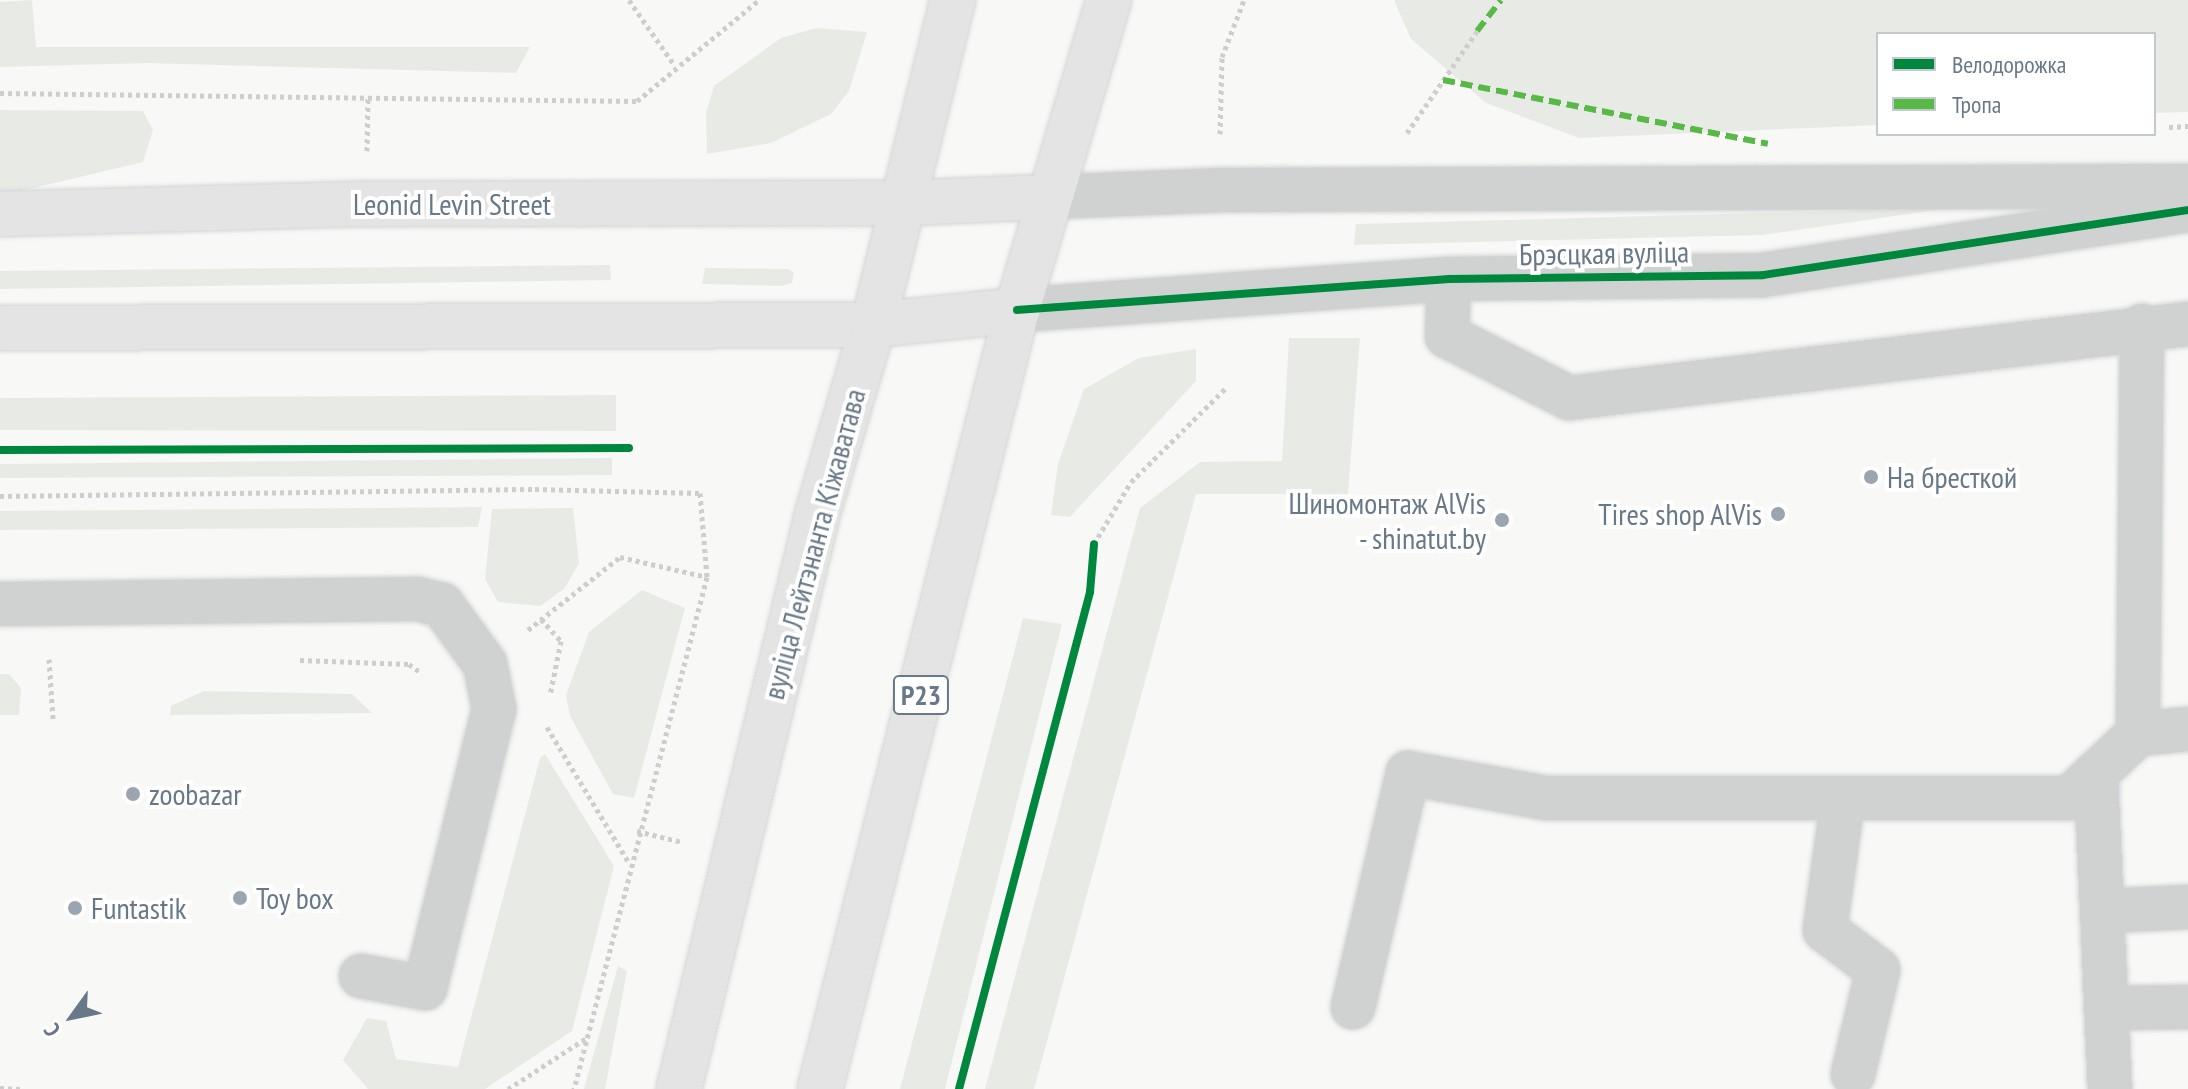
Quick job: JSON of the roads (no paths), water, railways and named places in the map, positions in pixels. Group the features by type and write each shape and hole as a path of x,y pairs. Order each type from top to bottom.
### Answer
{"main road":[{"name":"вуліца Лейтэнанта Кіжаватава","path":"679,1089 818,512 873,325 953,0"},
{"name":"Р23","path":"820,1089 1017,310 1048,197 1109,0"},
{"name":"Брэсцкая вуліца","path":"904,203 1048,197"},
{"name":"Leonid Levin Street","path":"0,214 365,204 904,203"},
{"name":"Брэсцкая вуліца","path":"873,325 1017,310"},
{"path":"0,328 873,325"}],"street":[{"name":"Брэсцкая вуліца","path":"1048,197 1224,190 2188,186"},
{"name":"Брэсцкая вуліца","path":"1017,310 1449,279 1763,275 2188,210"},
{"path":"1449,279 1447,336 1569,398 2142,326 2188,324"},
{"path":"2138,734 2142,326"},
{"path":"0,604 417,599 442,605 485,664 494,709 425,988 361,976"},
{"path":"1353,1007 1408,773 1546,798 2070,798 2138,734 2188,729"},
{"path":"2096,773 2110,1089"},
{"path":"1843,798 1825,930 1878,970 1853,1074"},
{"path":"2102,911 2188,907"},
{"path":"2107,1008 2188,1007"}],"place":[{"name":"На бресткой","path":"1871,477"},
{"name":"Tires shop AlVis","path":"1778,514"},
{"name":"Шиномонтаж AlVis - shinatut.by","path":"1502,520"},
{"name":"zoobazar","path":"133,794"},
{"name":"Toy box","path":"240,898"},
{"name":"Funtastik","path":"75,908"}]}
